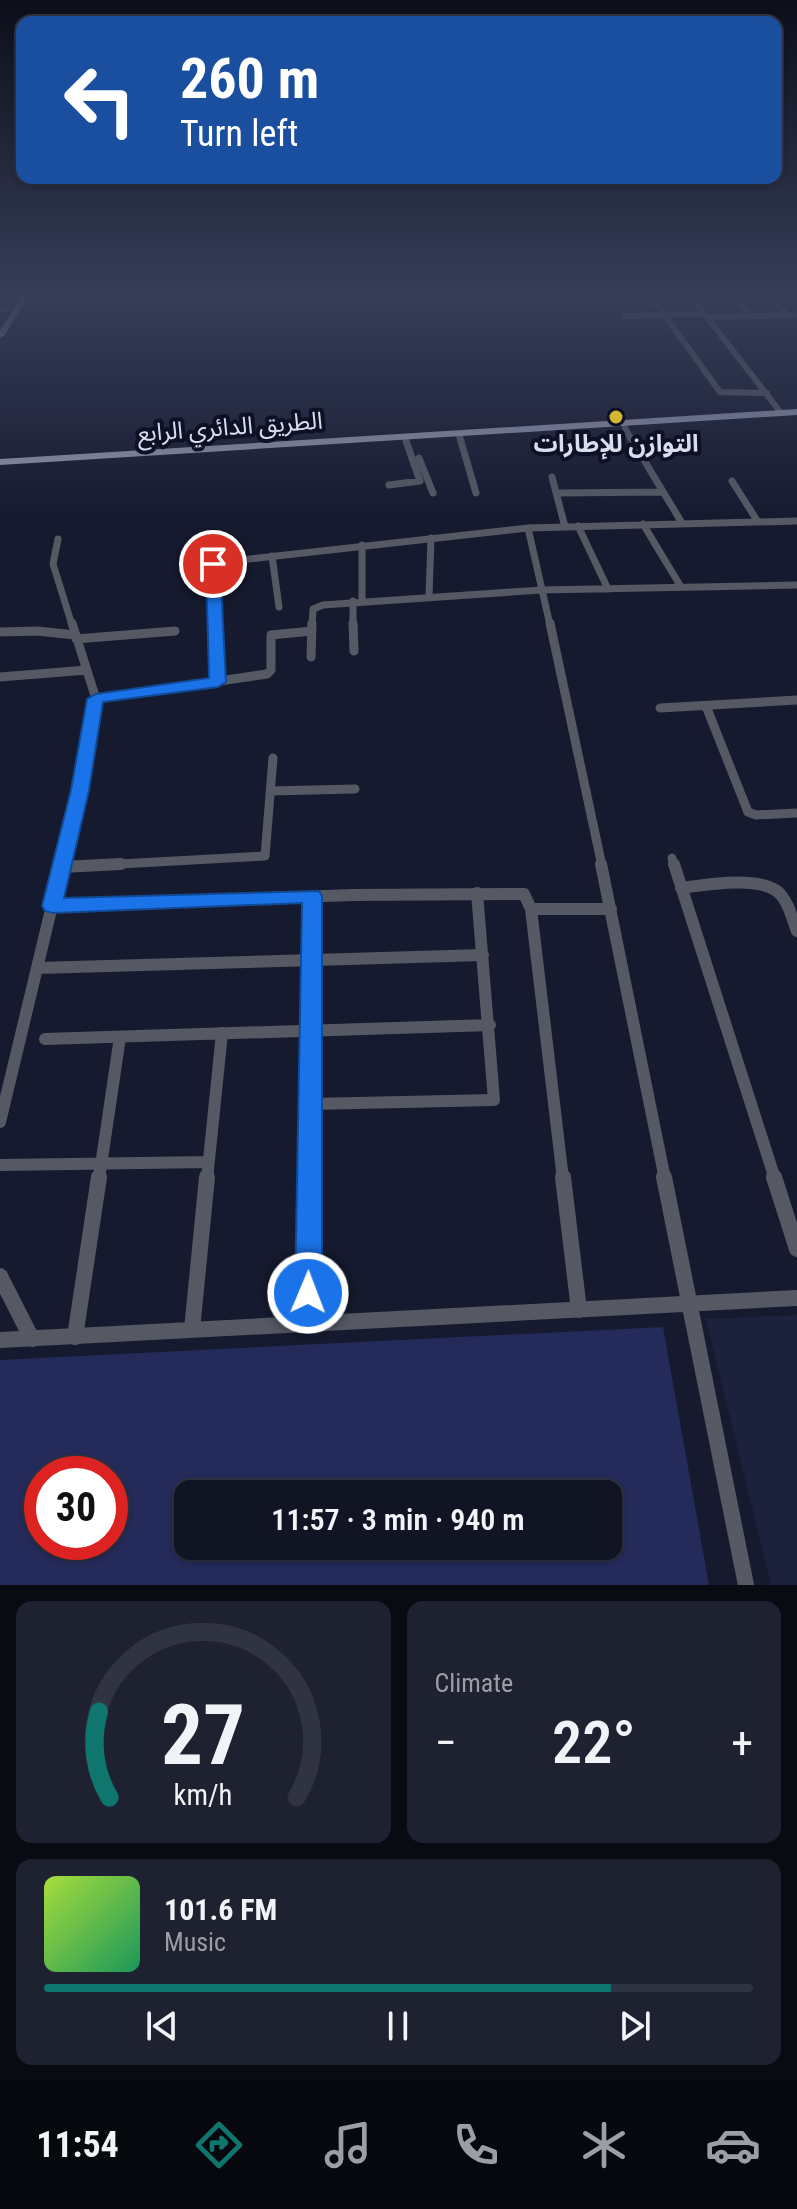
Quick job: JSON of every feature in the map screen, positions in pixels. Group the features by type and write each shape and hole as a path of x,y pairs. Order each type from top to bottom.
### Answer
{"main road":[{"name":"الطريق الدائري الرابع","path":"409,440 797,412"},
{"name":"الطريق الدائري الرابع","path":"0,464 797,418"}],"street":[{"path":"703,369 720,392 767,393"},
{"path":"748,369 781,413"},
{"path":"625,428 682,523"},
{"path":"460,438 476,493"},
{"path":"389,485 420,481 409,440"},
{"path":"409,440 433,493"},
{"path":"552,477 565,527"},
{"path":"732,481 758,522"},
{"path":"556,493 663,492"},
{"path":"187,566 528,528 797,521"},
{"path":"643,524 681,587"},
{"path":"578,526 608,589"},
{"path":"528,528 611,909 746,1585"},
{"path":"429,596 431,538"},
{"path":"0,1122 80,790 96,699 53,564 58,539"},
{"path":"354,651 362,545"},
{"path":"272,556 279,607"},
{"path":"213,564 218,682"},
{"path":"311,657 313,609 323,605 541,590 797,585"},
{"path":"0,632 37,631 75,637 175,631"},
{"path":"96,699 267,674 271,670 271,635 312,631"},
{"path":"0,677 87,670"},
{"path":"660,708 797,700"},
{"path":"706,706 748,812 756,815 797,813"},
{"path":"62,867 261,858 267,854 273,758"},
{"path":"271,791 355,789"},
{"path":"672,858 797,1249"},
{"path":"681,888 768,886 781,895 797,931"},
{"path":"53,906 477,893 520,893 528,898 579,1310"},
{"path":"311,1104 494,1100 477,893"},
{"path":"308,1324 312,896"},
{"path":"531,909 611,909"},
{"path":"38,968 483,955"},
{"path":"45,1039 490,1025"},
{"path":"192,1330 222,1033"},
{"path":"75,1337 120,1037"},
{"path":"0,1165 209,1162"},
{"path":"0,1276 32,1339"},
{"path":"0,1340 797,1298"}],"shaded area":[{"path":"797,1315 797,1585 771,1585 706,1319"},
{"path":"663,1327 709,1585 0,1585 0,1360"}],"place":[{"name":"التوازن للإطارات","path":"616,417"}],"route":[{"path":"213,564 218,682 96,699 80,790 53,906 312,896 308,1293"}]}
